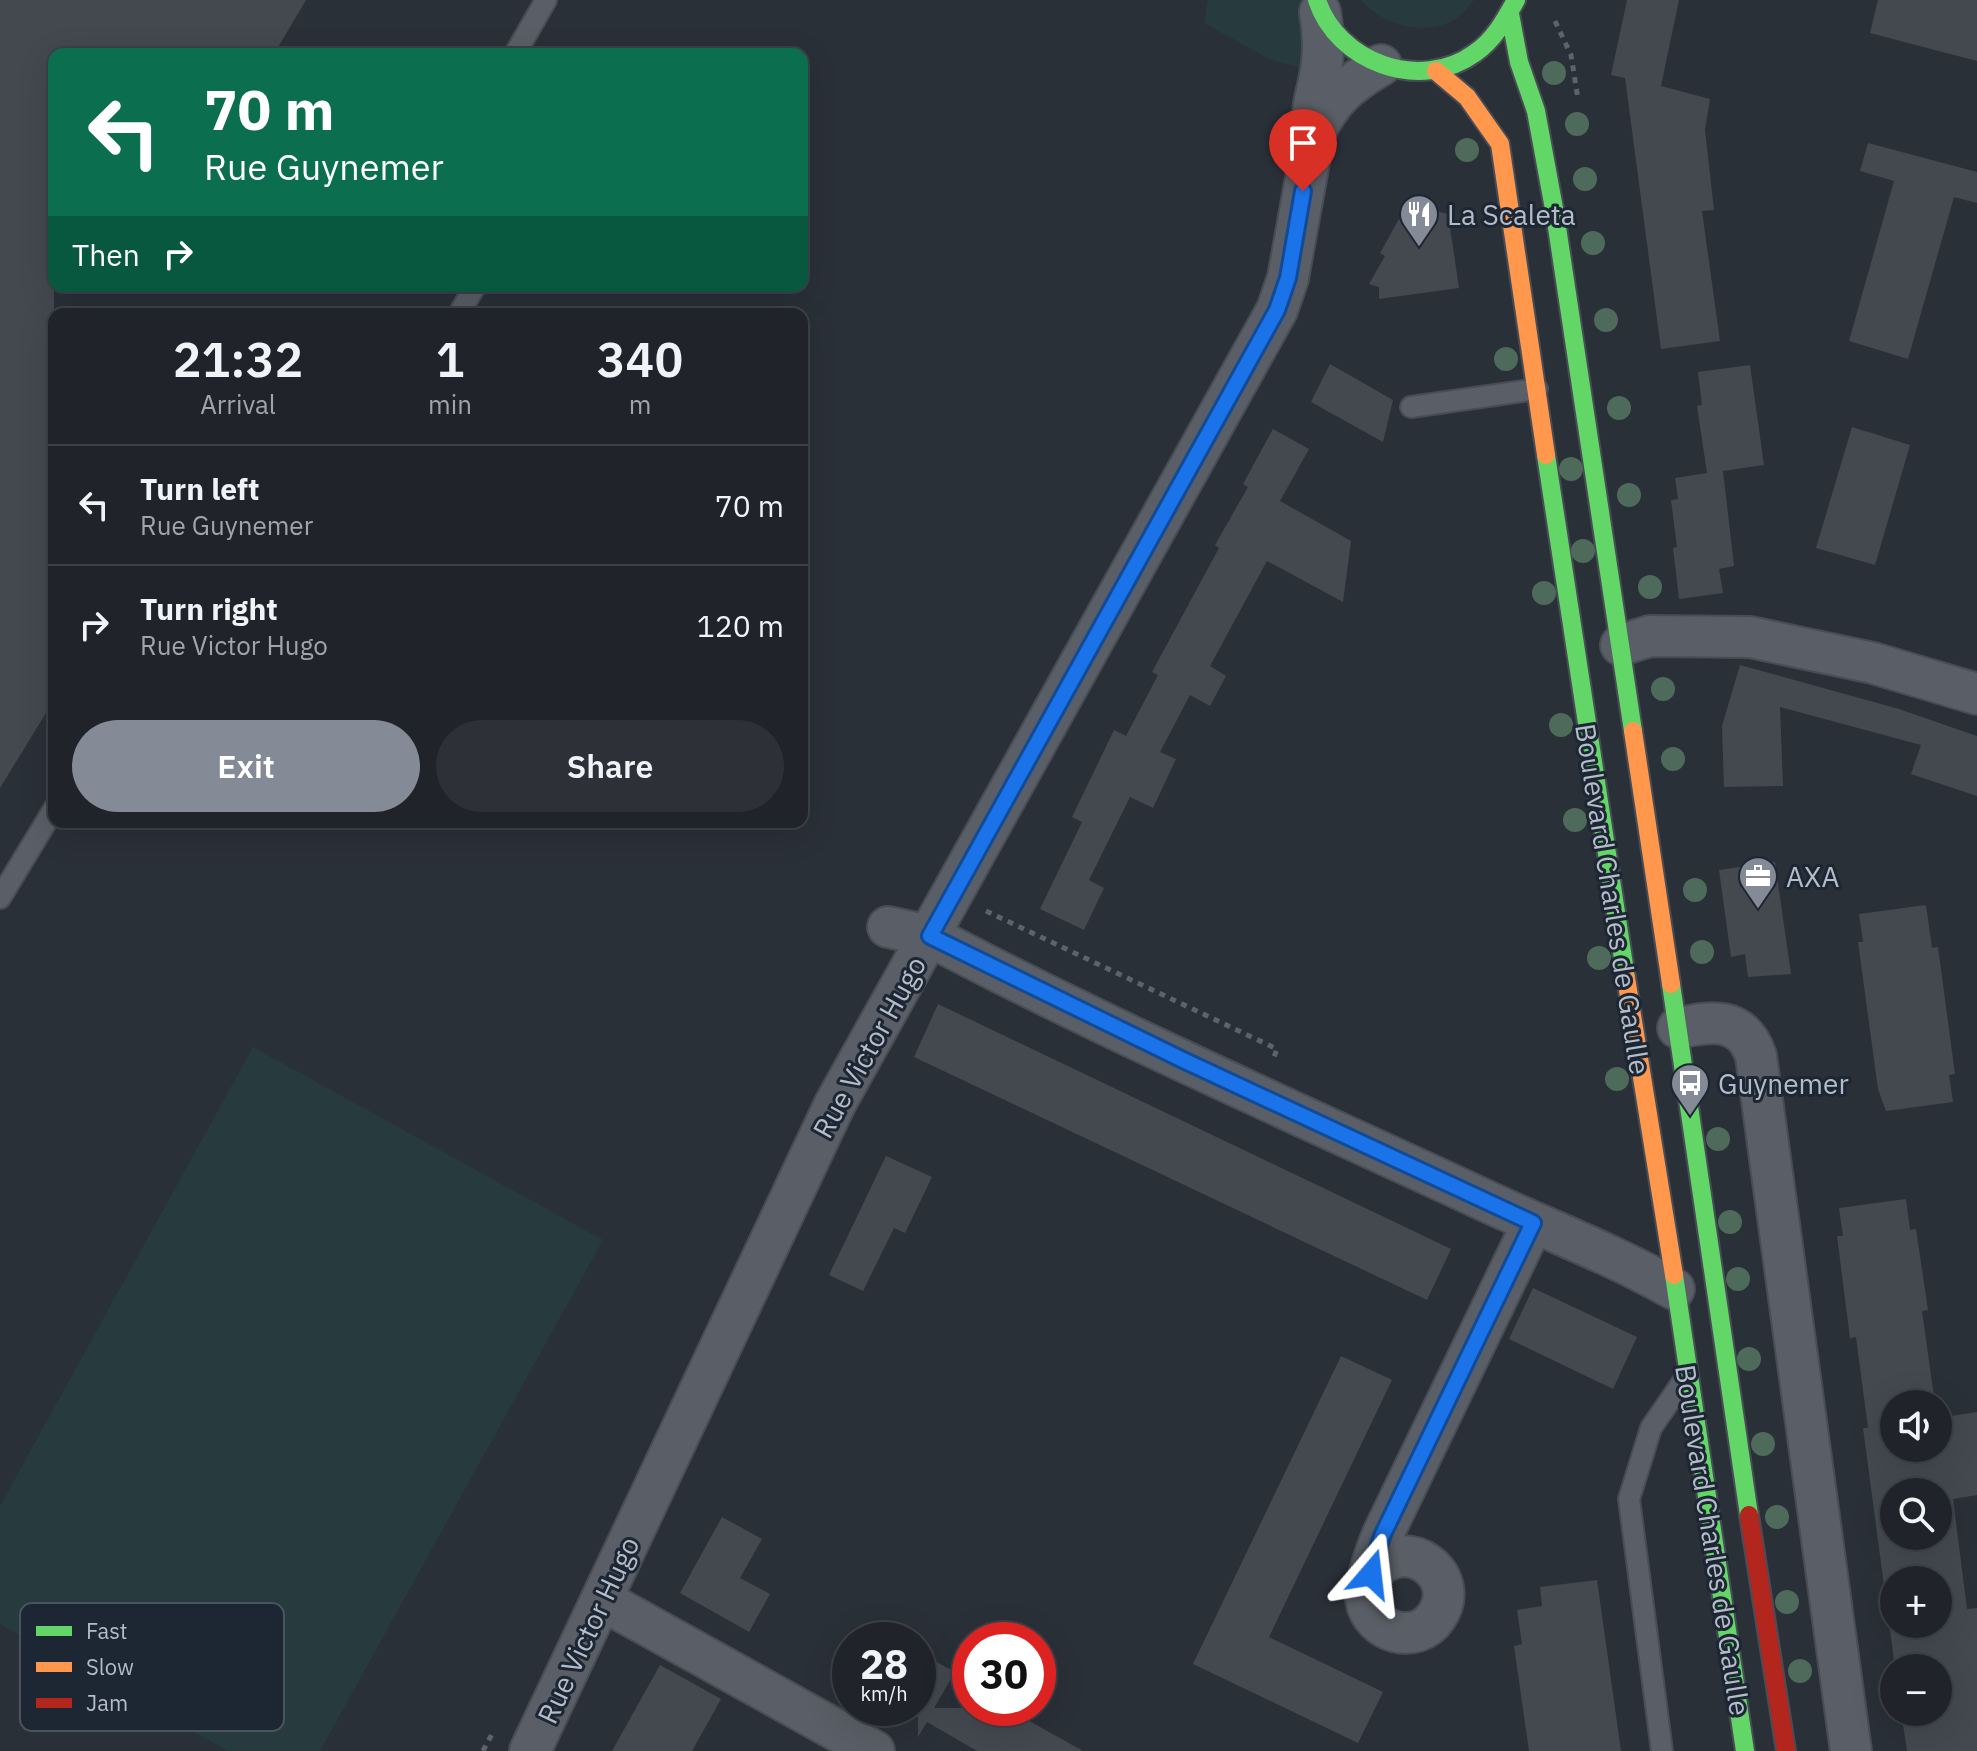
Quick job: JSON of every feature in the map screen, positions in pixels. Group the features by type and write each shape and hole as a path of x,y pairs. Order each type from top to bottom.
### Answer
{"main road":[{"path":"1319,6 1332,33 1343,45 1381,65 1416,72 1436,71 1455,65 1481,49 1496,34 1513,7"},
{"name":"Boulevard Charles de Gaulle","path":"1513,7 1519,62 1536,111 1555,214 1718,1294 1736,1435 1786,1751"},
{"name":"Boulevard Charles de Gaulle","path":"1436,71 1467,97 1500,144 1586,725 1689,1373 1745,1751"}],"street":[{"name":"Rue Victor Hugo","path":"530,1751 835,1104 1277,310 1288,278 1314,134 1312,112 1322,66 1324,36 1319,6"},
{"name":"Rue Victor Hugo","path":"1314,134 1338,95 1381,65"},
{"path":"1621,645 1650,636 1750,637 1873,663 1977,694"},
{"path":"888,927 930,936 1257,1095 1646,1273 1674,1289"},
{"name":"Boulevard Charles de Gaulle","path":"1678,1028 1703,1023 1726,1024 1748,1040 1756,1056 1851,1751"},
{"path":"1371,1574 1383,1534 1533,1223"},
{"path":"602,1600 874,1751"}],"lane":[{"path":"518,48 546,0"},
{"path":"1411,407 1537,389"},
{"path":"0,898 48,819"},
{"path":"1662,1751 1629,1499 1651,1428 1689,1373"}],"path":[{"path":"952,898 1008,921 1277,1049 1257,1095"}],"green space":[{"path":"1208,0 1301,0 1311,34 1304,69 1269,59 1204,23"},
{"path":"1361,0 1474,0 1453,20 1438,26 1414,28 1380,16"},
{"path":"253,1047 603,1240 320,1751 228,1751 192,1731 284,1731 284,1603 20,1603 20,1635 0,1624 0,1506"}],"building":[{"path":"0,0 306,0 278,48 48,48 48,292 54,292 54,308 48,308 48,710 0,788"},
{"path":"1627,0 1679,0 1661,86 1710,99 1705,130 1714,210 1702,211 1720,341 1661,349 1625,78 1611,75"},
{"path":"1878,0 1977,0 1977,61 1870,33"},
{"path":"1868,143 1977,172 1977,203 1954,197 1908,359 1849,341 1894,181 1860,171"},
{"path":"1407,205 1448,214 1459,288 1379,299 1379,287 1369,284 1385,256 1380,253"},
{"path":"1330,364 1393,400 1383,442 1311,402"},
{"path":"1750,365 1764,465 1723,471 1734,566 1719,569 1723,593 1679,599 1671,500 1678,499 1675,478 1707,473 1697,406 1702,405 1698,372"},
{"path":"1852,427 1910,445 1875,565 1816,548"},
{"path":"1273,429 1309,449 1280,501 1351,541 1343,602 1267,561 1210,666 1226,676 1210,706 1190,695 1160,752 1176,759 1153,808 1130,797 1089,880 1104,888 1084,930 1040,909 1082,822 1072,817 1114,730 1126,736 1158,675 1152,672 1219,548 1215,545 1248,487 1243,484"},
{"path":"1740,665 1899,709 1977,736 1977,796 1911,774 1921,745 1780,707 1783,786 1724,787 1722,726"},
{"path":"1775,862 1791,974 1748,977 1745,954 1731,957 1719,870"},
{"path":"1926,905 1932,948 1938,947 1955,1074 1949,1075 1953,1102 1886,1111 1878,1089 1858,942 1863,942 1859,914"},
{"path":"938,1004 1451,1249 1427,1300 914,1057"},
{"path":"886,1156 932,1177 905,1233 894,1228 863,1291 829,1275"},
{"path":"1906,1199 1910,1230 1916,1229 1928,1310 1922,1311 1933,1390 1880,1390 1880,1462 1952,1462 1952,1416 1977,1412 1977,1495 1953,1499 1967,1609 1977,1608 1977,1751 1907,1751 1903,1726 1952,1726 1952,1654 1893,1654 1891,1638 1952,1638 1952,1566 1881,1566 1863,1428 1868,1428 1856,1337 1850,1338 1837,1236 1843,1236 1839,1208"},
{"path":"1533,1288 1637,1337 1613,1389 1509,1339"},
{"path":"1341,1356 1392,1380 1269,1637 1383,1692 1358,1743 1193,1664"},
{"path":"722,1517 762,1539 740,1578 770,1594 749,1632 680,1593"},
{"path":"1597,1580 1621,1751 1529,1751 1514,1646 1522,1644 1517,1610 1542,1606 1540,1587"},
{"path":"936,1662 952,1670 952,1677 936,1705"},
{"path":"660,1665 721,1699 692,1751 612,1751"},
{"path":"936,1708 952,1708 952,1726 1038,1726 1083,1751 977,1751 934,1726"}],"traffic: fast":[{"path":"1317,0 1327,22 1342,40 1361,55 1383,65 1406,70 1430,70 1453,65 1475,53 1488,42 1516,0"},
{"path":"1510,14 1519,62 1536,111 1555,214 1633,731"},
{"path":"1546,455 1626,978"},
{"path":"1671,984 1749,1515"},
{"path":"1674,1275 1745,1751"}],"traffic: slow":[{"path":"1436,71 1467,97 1500,144 1546,455"},
{"path":"1633,731 1671,984"},
{"path":"1626,978 1674,1275"}],"traffic: jam":[{"path":"1749,1515 1786,1751"}],"place":[{"name":"La Scaleta","path":"1419,248"},
{"name":"AXA","path":"1758,910"},
{"name":"Guynemer","path":"1690,1117"}],"route":[{"path":"1303,191 1288,278 1277,310 930,936 1183,1060 1533,1223 1383,1534 1371,1574"}]}
